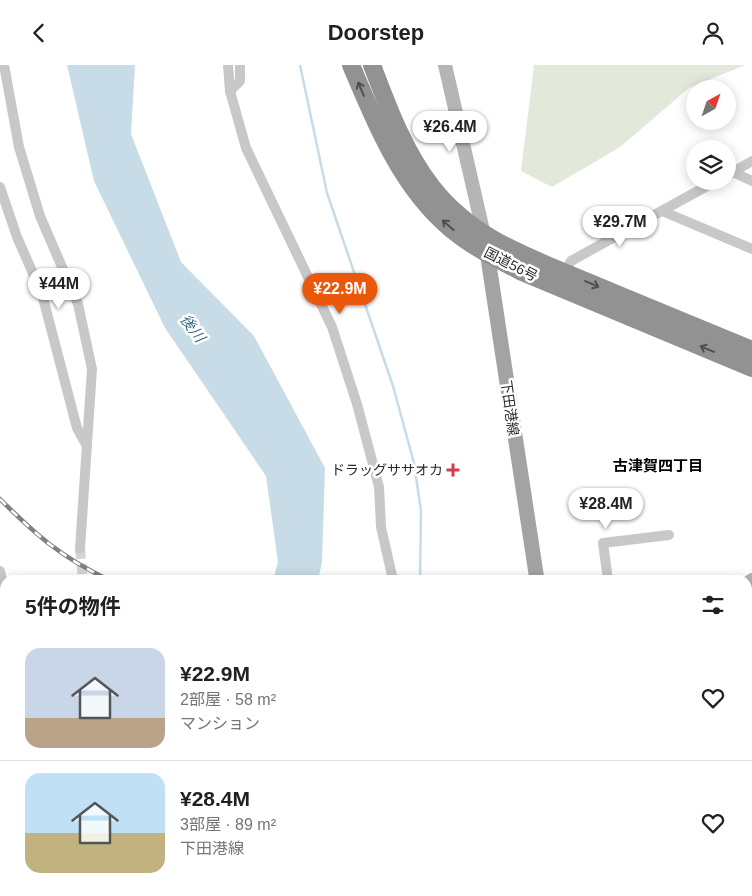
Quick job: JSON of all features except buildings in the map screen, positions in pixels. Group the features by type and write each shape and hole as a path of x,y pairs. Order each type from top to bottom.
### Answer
{"highway":[{"name":"国道56号","path":"351,65 402,172 428,206 450,228 488,253 522,271 752,368"},
{"name":"国道56号","path":"372,65 390,115 421,172 442,199 484,235 528,259 565,272 752,349"}],"main road":[{"name":"下田港線","path":"484,235 536,575"}],"street":[{"path":"4,65 19,147 40,216 78,304 92,369 80,549"},
{"path":"228,65 230,91 246,148 332,327 358,404 379,487 381,527 392,575"},
{"path":"230,91 240,81 240,65"},
{"path":"444,65 484,235"},
{"path":"736,170 752,161"},
{"path":"736,176 752,181"},
{"path":"0,187 17,237 42,294 77,428 87,446"},
{"path":"565,272 571,261 700,190"},
{"path":"662,211 752,249"},
{"path":"607,575 603,543 669,535"}],"shaded area":[{"path":"534,65 745,65 708,80 686,80 686,91 620,147 552,187 521,171"}],"water":[{"name":"後川","path":"67,65 135,65 131,134 181,262 254,336 325,468 322,562 319,575 274,575 278,562 266,476 165,328 94,181"}],"waterway":[{"path":"300,65 327,193 393,386 414,463 421,511 420,575"}],"tunnel":[{"path":"80,549 83,575"}],"railway":[{"path":"0,499 50,545 100,575"}],"place":[{"name":"ドラッグササオカ","path":"453,470"}],"district":[{"name":"古津賀四丁目","path":"658,465"}]}
